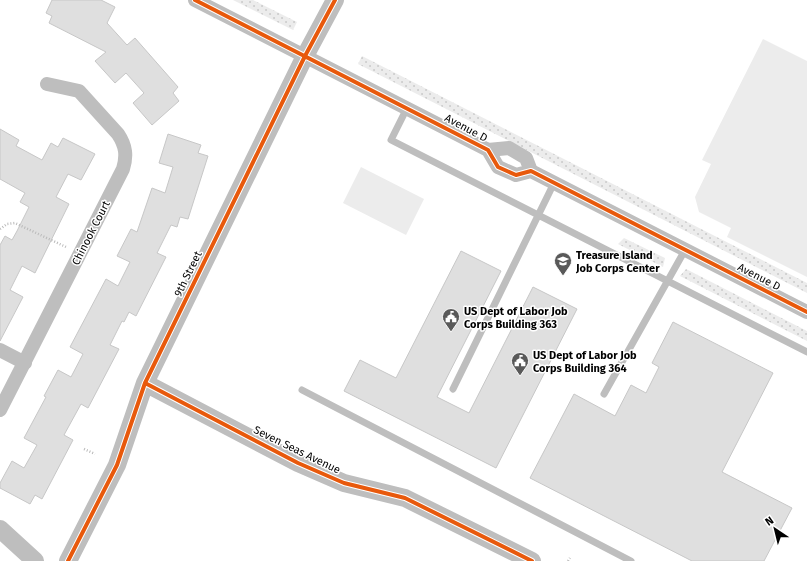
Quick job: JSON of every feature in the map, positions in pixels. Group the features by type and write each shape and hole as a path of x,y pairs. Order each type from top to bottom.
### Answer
{"street":[{"name":"Avenue D","path":"195,0 407,107 488,150 498,167 516,175 531,171"},
{"name":"9th Street","path":"68,561 117,465 146,383 305,56 335,0"},
{"name":"Chinook Court","path":"0,410 123,170 126,161 123,142 118,134 79,91 48,84"},
{"name":"Avenue D","path":"488,150 509,148 526,158 531,171 807,312"},
{"path":"0,350 25,363"},
{"name":"Seven Seas Avenue","path":"146,383 298,463 344,483 405,498 528,560"},
{"path":"0,529 35,561"}],"lane":[{"path":"407,107 391,140 807,352"},
{"path":"453,388 554,183"},
{"path":"604,394 685,250"},
{"path":"302,390 631,561"}],"path":[{"path":"0,229 7,224 15,223 79,254"},
{"path":"84,449 95,454"}],"shaded area":[{"path":"233,0 253,0 297,22 293,30"},
{"path":"763,39 807,61 807,277 727,237 731,228 699,212 695,197 711,164 702,160"},
{"path":"362,56 807,283 807,293 358,64"},
{"path":"361,167 424,199 406,235 343,203"},
{"path":"624,238 665,258 663,267 618,244"},
{"path":"686,269 807,331 807,341 680,276"}],"building":[{"path":"52,0 101,0 115,7 107,23 127,45 135,38 178,87 173,93 179,101 152,125 133,103 144,93 126,73 115,83 95,61 106,52 49,23 52,16 46,13"},
{"path":"0,129 19,140 16,146 42,160 51,143 58,147 63,138 95,154 81,180 68,174 56,197 69,204 35,273 22,266 10,290 23,297 0,341 0,245 5,236 12,240 29,207 20,202 25,193 0,179"},
{"path":"168,134 201,145 198,153 208,156 188,219 180,217 177,227 171,225 157,253 166,257 136,316 129,312 124,322 122,321 110,345 119,349 88,408 81,404 64,435 73,440 42,499 35,495 30,504 0,488 0,483 12,461 24,468 37,445 24,438 46,397 44,396 58,370 71,377 83,354 70,347 106,279 118,286 130,262 117,256 131,229 137,232 152,188 165,193 173,167 159,163"},
{"path":"461,251 501,271 437,397 469,413 533,287 577,309 496,468 344,391 360,360 396,378"},
{"path":"673,322 773,373 722,472 792,508 764,561 692,561 530,478 574,394 615,416 631,385 646,393 659,367 652,363"}],"cycle path":[{"path":"195,0 488,150 498,167 516,175 531,171 807,312"},
{"path":"68,561 117,465 145,383 305,56 335,0"},
{"path":"145,383 298,463 344,483 405,498 532,561"}],"place":[{"name":"Treasure Island Job Corps Center","path":"563,276"},
{"name":"US Dept of Labor Job Corps Building 363","path":"451,332"},
{"name":"US Dept of Labor Job Corps Building 364","path":"520,376"}]}
